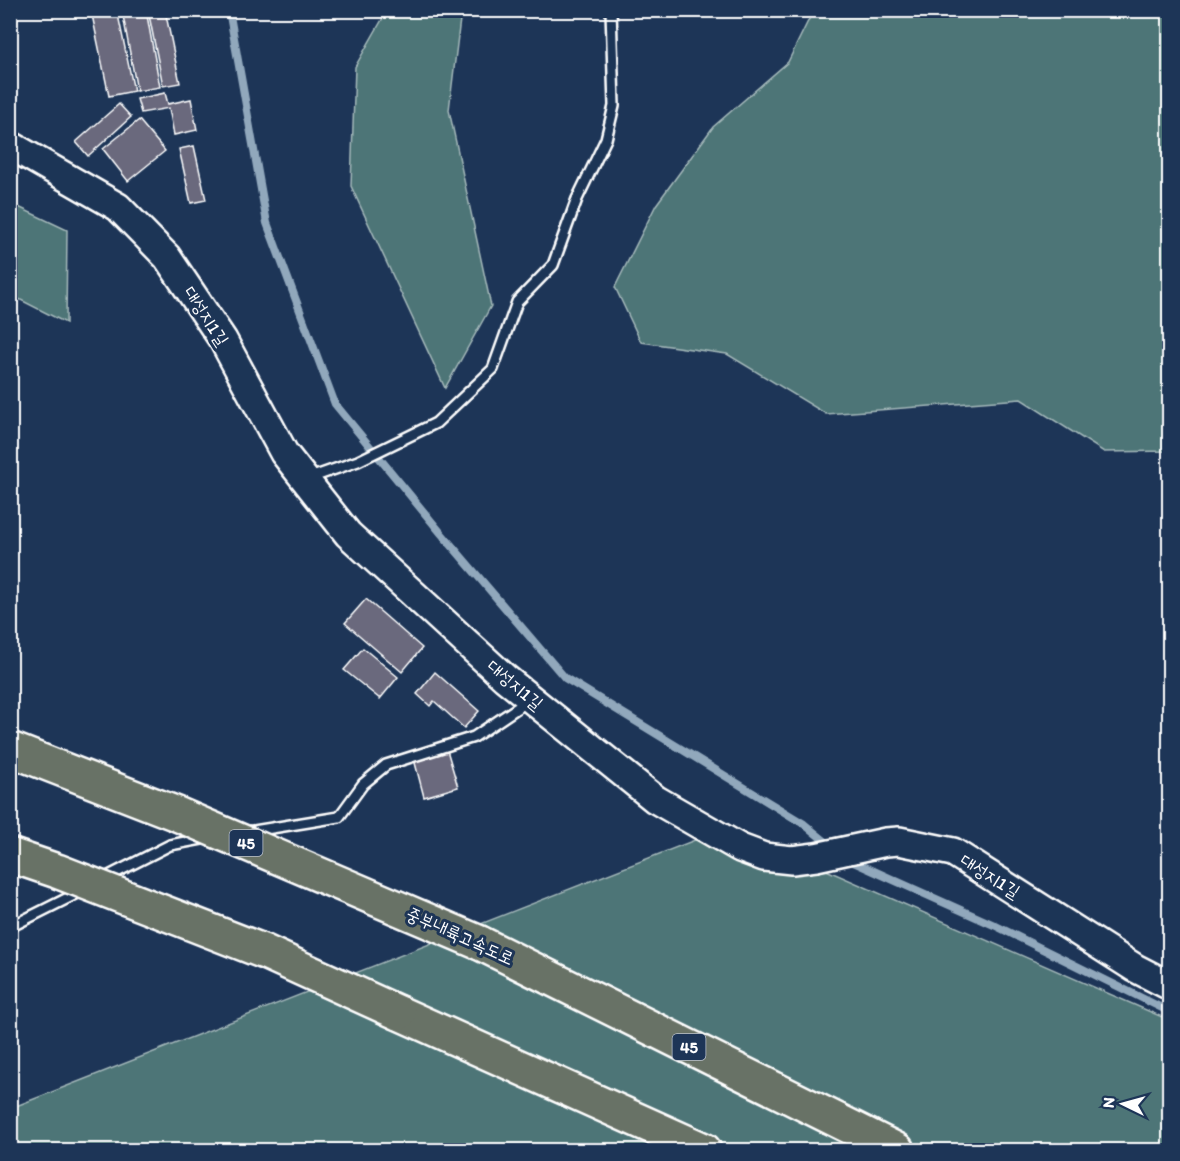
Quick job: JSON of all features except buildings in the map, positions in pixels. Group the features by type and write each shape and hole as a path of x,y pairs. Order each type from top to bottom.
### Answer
{"highway":[{"name":"중부내륙고속도로","path":"10,749 177,814 480,943 897,1150"},
{"path":"10,855 265,952 704,1150"}],"main road":[{"name":"대성지1길","path":"10,145 118,207 167,257 223,340 284,453 348,534 505,678 656,800 740,848 764,857 779,859 816,857 899,841 953,852 1135,968 1170,986"}],"lane":[{"path":"305,479 358,461 436,423 493,369 517,302 553,265 577,199 606,139 614,106 611,10"},
{"path":"10,927 170,845 339,817 363,784 386,765 474,737 531,699"}],"green space":[{"path":"387,11 461,11 449,110 491,306 445,388 351,186 355,67"},
{"path":"813,11 1169,11 1169,451 1104,452 1021,399 826,414 727,354 641,342 615,287 656,205 713,127 788,62"},
{"path":"10,203 67,230 66,323 11,295"},
{"path":"728,827 1169,1020 1169,1150 11,1150 11,1108"}],"waterway":[{"path":"229,10 267,223 335,404 565,678 804,824 831,846"},
{"path":"847,859 994,925 1170,1012"}]}
